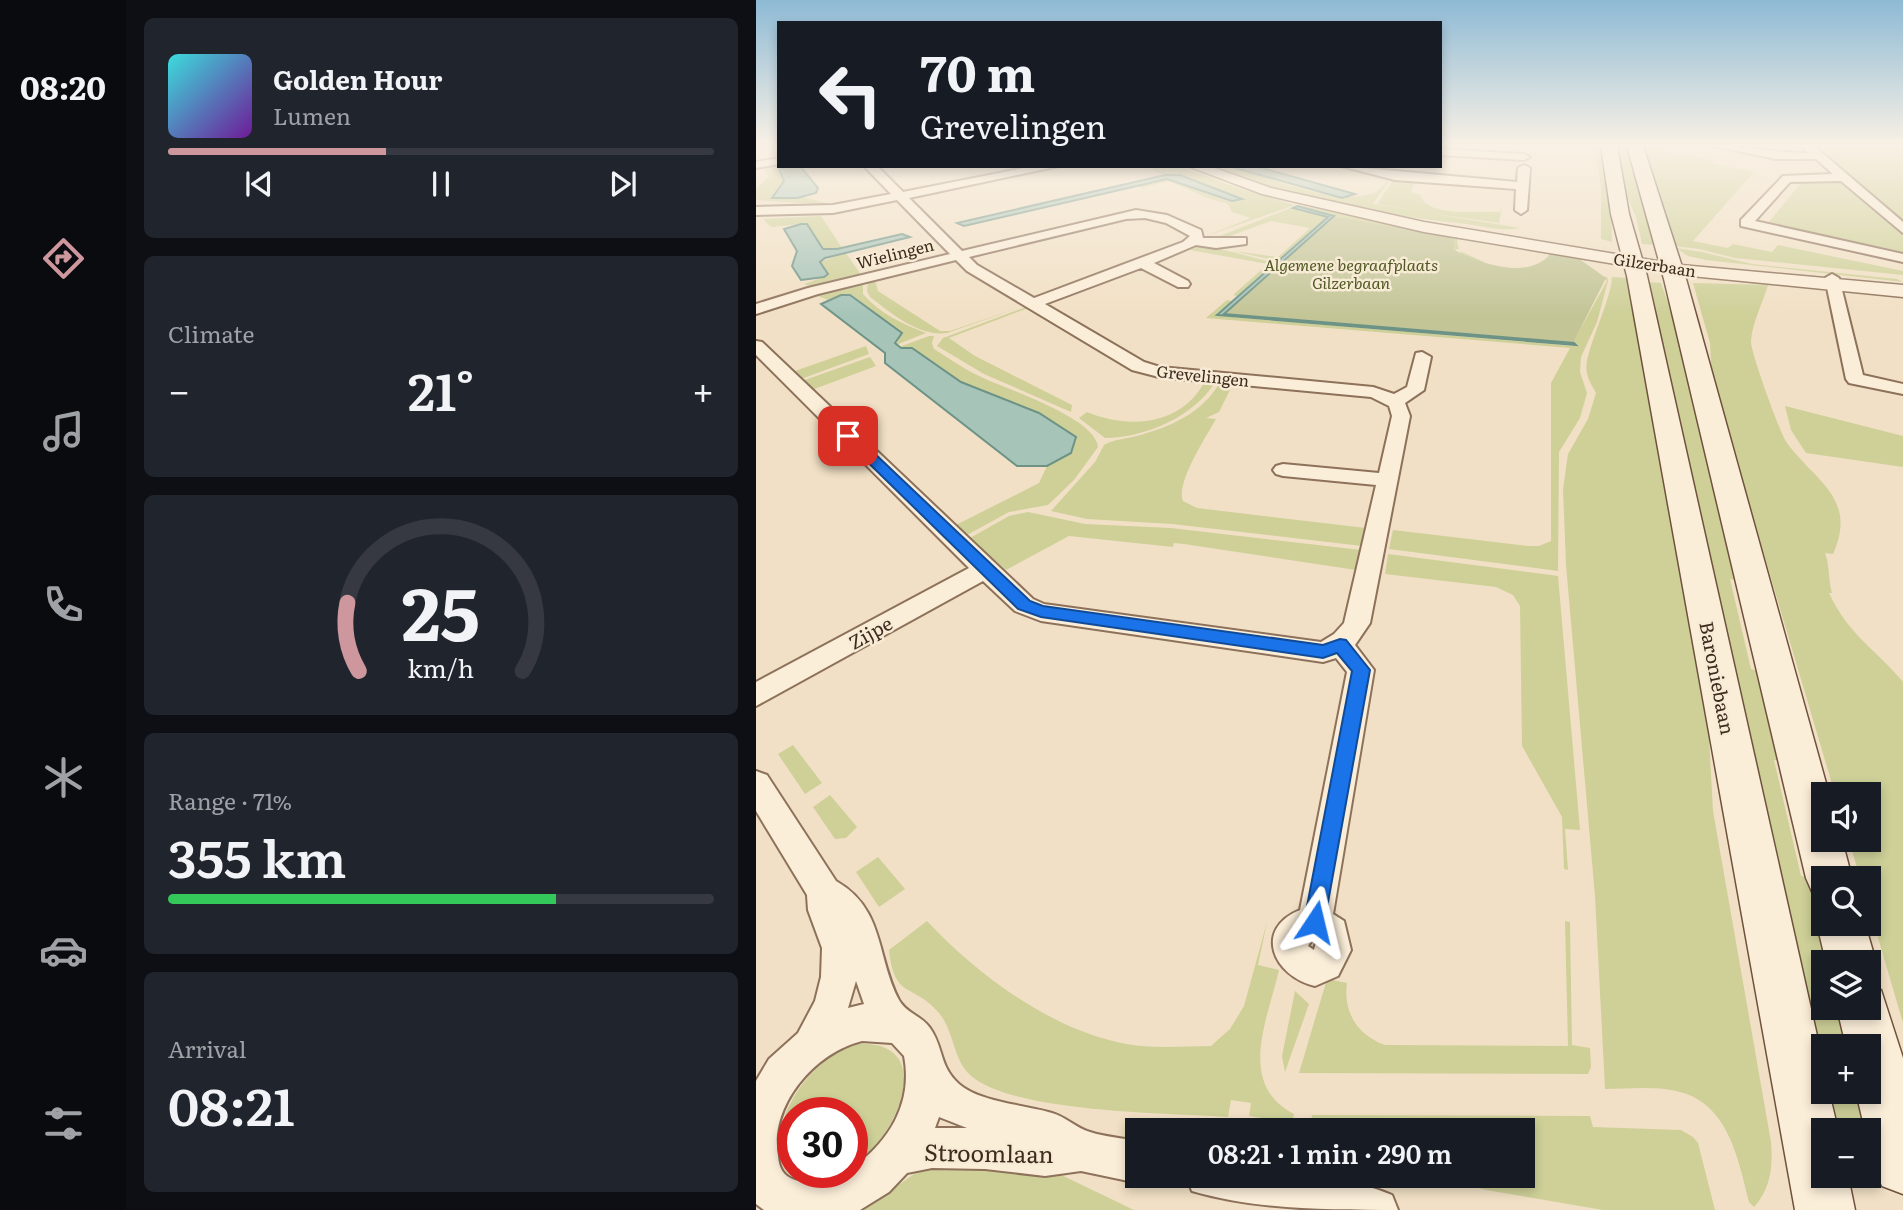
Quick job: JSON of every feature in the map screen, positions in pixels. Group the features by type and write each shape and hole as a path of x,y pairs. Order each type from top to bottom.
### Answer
{"main road":[{"name":"Baroniebaan","path":"1618,202 1620,214 1652,261 1826,866"},
{"name":"Baroniebaan","path":"1643,202 1825,1210"},
{"path":"1866,1020 1903,1165"}],"street":[{"path":"756,211 833,209 871,202"},
{"path":"756,217 833,213 878,202"},
{"name":"Grevelingen","path":"907,202 957,256 972,268 1138,366 1159,372 1373,392 1394,401"},
{"name":"Gilzerbaan","path":"1319,202 1409,223 1497,232 1652,261 1903,291"},
{"path":"1521,210 1522,202"},
{"path":"1764,202 1746,223 1903,258"},
{"path":"1870,202 1903,229"},
{"name":"Wielingen","path":"756,309 813,291 1137,213 1164,216 1196,233 1195,241"},
{"path":"1034,303 1195,241 1216,244 1241,241"},
{"path":"1143,263 1183,285"},
{"name":"Gilzerbaan","path":"1833,281 1903,285"},
{"path":"1833,281 1855,379 1903,389"},
{"path":"756,346 1024,605 1041,612 1323,652 1340,645 1351,635 1357,623 1401,416 1401,408 1394,401 1415,390 1422,358"},
{"path":"1283,470 1387,480"},
{"name":"Zijpe","path":"756,695 985,570"},
{"path":"1315,922 1361,670 1340,645"},
{"path":"756,784 824,892 841,900 855,922 866,946 878,995 891,1024"},
{"path":"812,1044 845,1026 877,1020 904,1027 922,1048 928,1079 920,1116 897,1155 862,1187 822,1204 786,1201 758,1146 783,1074 812,1044 831,1010 839,977 840,953 835,932 822,909 824,892"},
{"name":"Stroomlaan","path":"928,1079 948,1101 994,1119 1053,1133 1081,1151"},
{"name":"Stroomlaan","path":"897,1155 932,1148 985,1149 1045,1156 1081,1151 1125,1159"},
{"path":"1267,1188 1377,1210"}],"green space":[{"path":"793,202 823,202 832,205"},
{"path":"1223,202 1286,202 1295,205 1206,236 1251,218 1232,212 1228,204"},
{"path":"1336,202 1374,202 1373,204 1424,212 1377,204 1425,202 1456,212 1500,212 1502,206 1499,223 1428,213 1520,228 1493,228 1368,210"},
{"path":"1601,202 1611,202 1612,242 1601,239"},
{"path":"1630,202 1647,202 1658,245 1642,244"},
{"path":"1660,202 1727,202 1693,241 1728,248 1733,244 1772,252 1778,245 1903,271 1903,275 1735,258 1674,246 1666,212"},
{"path":"1785,202 1863,202 1903,235 1903,252 1768,223"},
{"path":"1877,202 1903,202 1903,224"},
{"name":"Algemene begraafplaats Gilzerbaan","path":"1298,205 1459,237 1459,249 1436,252 1442,256 1462,252 1484,262 1482,265 1573,342 1607,281 1601,276 1607,277 1608,281 1597,322 1581,357 1580,372 1587,393 1580,418 1559,452 1558,571 1389,549 1393,530 1529,546 1539,546 1551,541 1551,383 1570,348 1206,318 1227,300 1232,301 1217,313 1219,316 1573,346 1574,343 1224,314 1333,215 1294,207 1328,216 1237,296 1233,295 1268,264 1190,250 1201,244 1271,262 1273,260 1233,251 1278,257 1310,228 1271,221 1227,237 1206,238 1220,236"},
{"path":"821,216 842,248 823,249 801,224 771,227 763,219"},
{"name":"Algemene begraafplaats Gilzerbaan","path":"1331,216 1455,238 1453,249 1503,267 1529,267 1550,254 1578,258 1606,278 1572,345 1220,315"},
{"path":"1676,248 1752,264 1897,279 1903,282 1706,260 1688,256"},
{"path":"846,253 861,275 813,287 804,284 824,277 820,262"},
{"path":"1612,277 1628,278 1708,719 1713,811 1771,1142 1770,1176 1760,1200 1754,1207 1749,1202 1728,1134 1708,1107 1694,1097 1668,1089 1605,1089 1595,896 1566,565 1563,489 1568,454 1588,419 1596,393 1588,378 1587,365"},
{"path":"875,280 878,291 940,331 950,331 1024,306 947,333 937,333 916,328 870,297 867,291 868,282"},
{"path":"1643,282 1661,283 1689,361 1811,815 1811,852 1821,852 1825,866 1811,866 1811,878 1811,936 1843,936 1848,950 1811,950 1811,1020 1866,1020 1869,1034 1811,1034 1811,1036","holes":["1730,579 1736,580 1758,671 1751,669","1774,760 1782,760 1811,878 1801,876"]},
{"path":"863,283 863,294 884,313 926,333 896,345 902,333 841,295 828,300 815,295"},
{"path":"1693,283 1768,285 1753,327 1752,348 1766,393 1787,443 1830,492 1837,504 1839,535 1833,554 1825,553 1832,593 1829,593 1854,631 1903,682 1903,1023 1878,936 1881,936 1881,866 1857,866 1852,852 1881,852 1881,782 1831,782 1712,379 1710,343"},
{"path":"1028,308 949,338 975,356 1072,405 1071,412 984,374 937,346 943,338"},
{"path":"934,336 934,349 959,365 1065,414 1093,436 1098,447 1074,480 1048,505 1009,512 967,535 956,525 1039,483 1047,466 1071,453 995,397 899,347"},
{"path":"866,346 869,354 801,379 795,371"},
{"path":"870,357 876,366 809,391 802,381"},
{"path":"1205,381 1215,382 1195,405 1182,415 1136,434 1105,438 1079,418 1087,412 1120,421 1153,420 1183,407"},
{"path":"1220,382 1233,384 1219,412 1206,418 1216,419 1188,472 1182,493 1183,501 1197,508 1366,528 1362,546 1172,524 1087,519 1051,511 1095,462 1104,445 1173,423 1205,402"},
{"path":"1785,406 1903,436 1903,467 1806,453 1791,430"},
{"path":"1028,512 1085,524 1171,528 1361,550 1356,570 1184,544 1174,543 1173,547 1069,536 1006,570 970,538 1009,516"},
{"path":"1388,554 1558,576 1580,830 1565,829 1568,870 1564,869 1562,817 1522,746 1520,606 1513,595 1496,587 1385,574"},
{"path":"793,745 822,783 805,794 778,754"},
{"path":"830,795 857,827 846,838 835,839 813,807"},
{"path":"878,857 905,889 879,907 856,872"},
{"path":"927,921 997,983 1024,1002 1082,1031 1111,1041 1141,1046 1211,1046 1230,1029 1244,1006 1267,922 1258,965 1279,970 1264,1029 1261,1068 1266,1086 1276,1101 1294,1114 1293,1118 1249,1116 1251,1103 1231,1100 1228,1117 1093,1109 1020,1097 991,1088 964,1068 939,1013 900,984 895,977 889,950"},
{"path":"1565,921 1570,922 1572,1045 1590,1048 1591,1067 1588,1074 1299,1073 1327,979 1347,983 1347,1004 1354,1021 1367,1035 1385,1045 1568,1046"},
{"path":"1295,991 1309,1004 1285,1072 1282,1056"},
{"path":"856,1044 882,1047 897,1057 904,1074 902,1094 895,1115 868,1154 868,1097 794,1097 822,1063 839,1051"},
{"path":"1881,1082 1903,1172 1881,1167 1881,1118 1829,1118 1827,1104 1881,1104"},
{"path":"1312,1115 1590,1116 1593,1127 1681,1130 1698,1143 1715,1210 1603,1210 1479,1188 1535,1188 1535,1118 1312,1118"},
{"path":"944,1163 1055,1172 1134,1210 863,1210 914,1174"}],"shaded area":[{"path":"1046,202 1066,202 964,226 957,223"},
{"path":"1297,206 1334,216 1224,314 1576,345 1217,315 1328,217 1293,208"},
{"path":"807,224 823,249 837,249 902,234 910,237 825,258 820,262 828,274 801,280 792,266 797,251 784,229"},
{"path":"841,295 850,295 902,333 895,343 901,348 912,348 961,382 1039,413 1076,437 1071,453 1047,466 1017,466 885,363 885,353 821,304"}],"route":[{"path":"848,436 1024,605 1041,612 1323,652 1340,645 1361,670 1315,922"}]}
